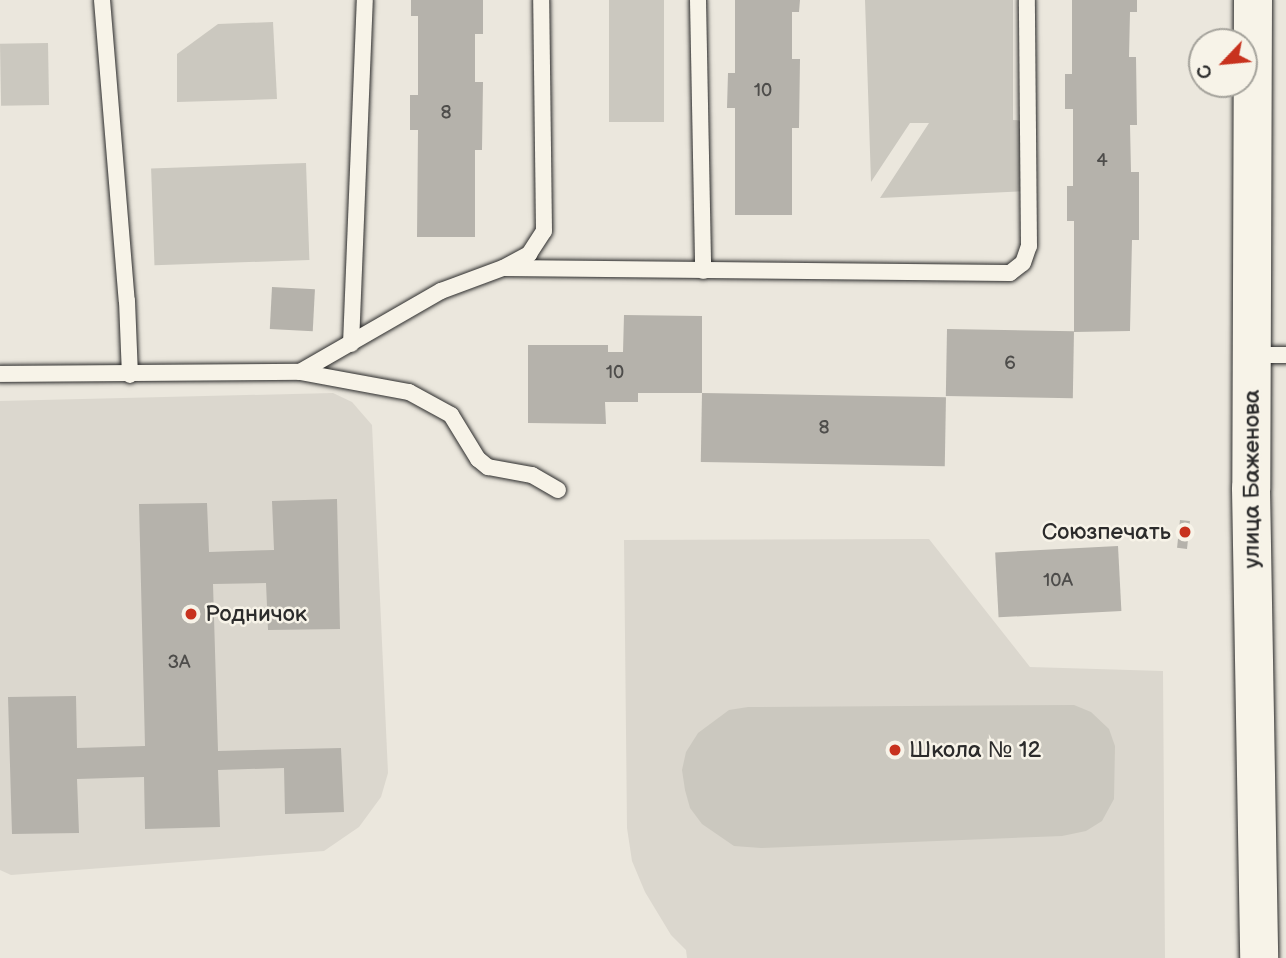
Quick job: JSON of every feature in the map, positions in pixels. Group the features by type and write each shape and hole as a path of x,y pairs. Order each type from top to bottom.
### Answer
{"street":[{"name":"улица Баженова","path":"1253,0 1269,355 1259,958"}],"lane":[{"path":"102,0 127,301 130,375"},
{"path":"351,344 365,0"},
{"path":"300,372 441,291 503,268 529,254 544,231 541,0"},
{"path":"698,0 703,271"},
{"path":"503,268 964,275 1010,273 1023,263 1029,246 1027,0"},
{"path":"0,374 130,375 252,370 300,372 410,392 451,415 478,459 488,467 532,475 558,490"}],"shaded area":[{"path":"609,0 664,0 664,122 609,122"},
{"path":"865,0 1013,0 1013,120 1028,121 1028,191 880,198 929,123 910,123 871,182"},
{"path":"273,22 277,99 177,102 177,54 218,24"},
{"path":"48,43 49,105 1,106 0,44"},
{"path":"306,163 309,260 154,265 151,168"},
{"name":"Родничок","path":"333,393 352,402 372,425 388,773 381,797 359,827 324,851 11,875 0,870 0,401"},
{"name":"Школа № 12","path":"929,539 1030,667 1163,671 1165,958 687,958 686,950 671,935 645,892 632,861 627,828 624,540"},
{"path":"1074,705 1091,712 1109,729 1115,746 1114,799 1102,821 1086,831 1062,836 761,848 734,846 702,824 690,808 685,790 682,770 686,752 698,733 729,710 748,707"}],"building":[{"path":"411,0 483,0 483,34 475,34 475,82 483,82 482,150 475,150 475,237 417,237 418,130 410,130 410,95 418,95 418,16 411,16"},
{"path":"735,0 800,0 799,12 792,12 792,59 800,59 799,128 792,128 792,215 735,215 735,108 727,108 728,73 735,73"},
{"path":"1072,0 1137,0 1137,12 1130,12 1129,57 1136,57 1137,125 1130,125 1131,172 1139,172 1139,240 1132,240 1130,331 1074,332 1074,221 1067,221 1067,186 1073,186 1073,109 1065,109 1065,74 1072,74"},
{"path":"272,287 315,289 313,331 270,329"},
{"path":"624,315 702,316 702,393 638,393 638,402 605,402 606,424 528,423 528,345 608,345 608,352 623,352"},
{"path":"947,329 1074,331 1073,398 946,396"},
{"path":"702,393 946,397 945,466 701,462"},
{"path":"337,499 340,629 268,630 266,583 213,584 218,751 341,748 344,812 285,814 284,768 218,770 220,827 145,829 144,777 77,779 79,833 12,834 8,697 76,696 77,748 145,746 139,504 207,503 209,552 274,550 272,501"},
{"path":"1180,520 1190,521 1187,549 1177,548"},
{"path":"1118,546 1121,611 999,617 995,552"}],"place":[{"name":"Союзпечать","path":"1185,532"},
{"name":"Родничок","path":"191,614"},
{"name":"Школа № 12","path":"895,750"}]}
